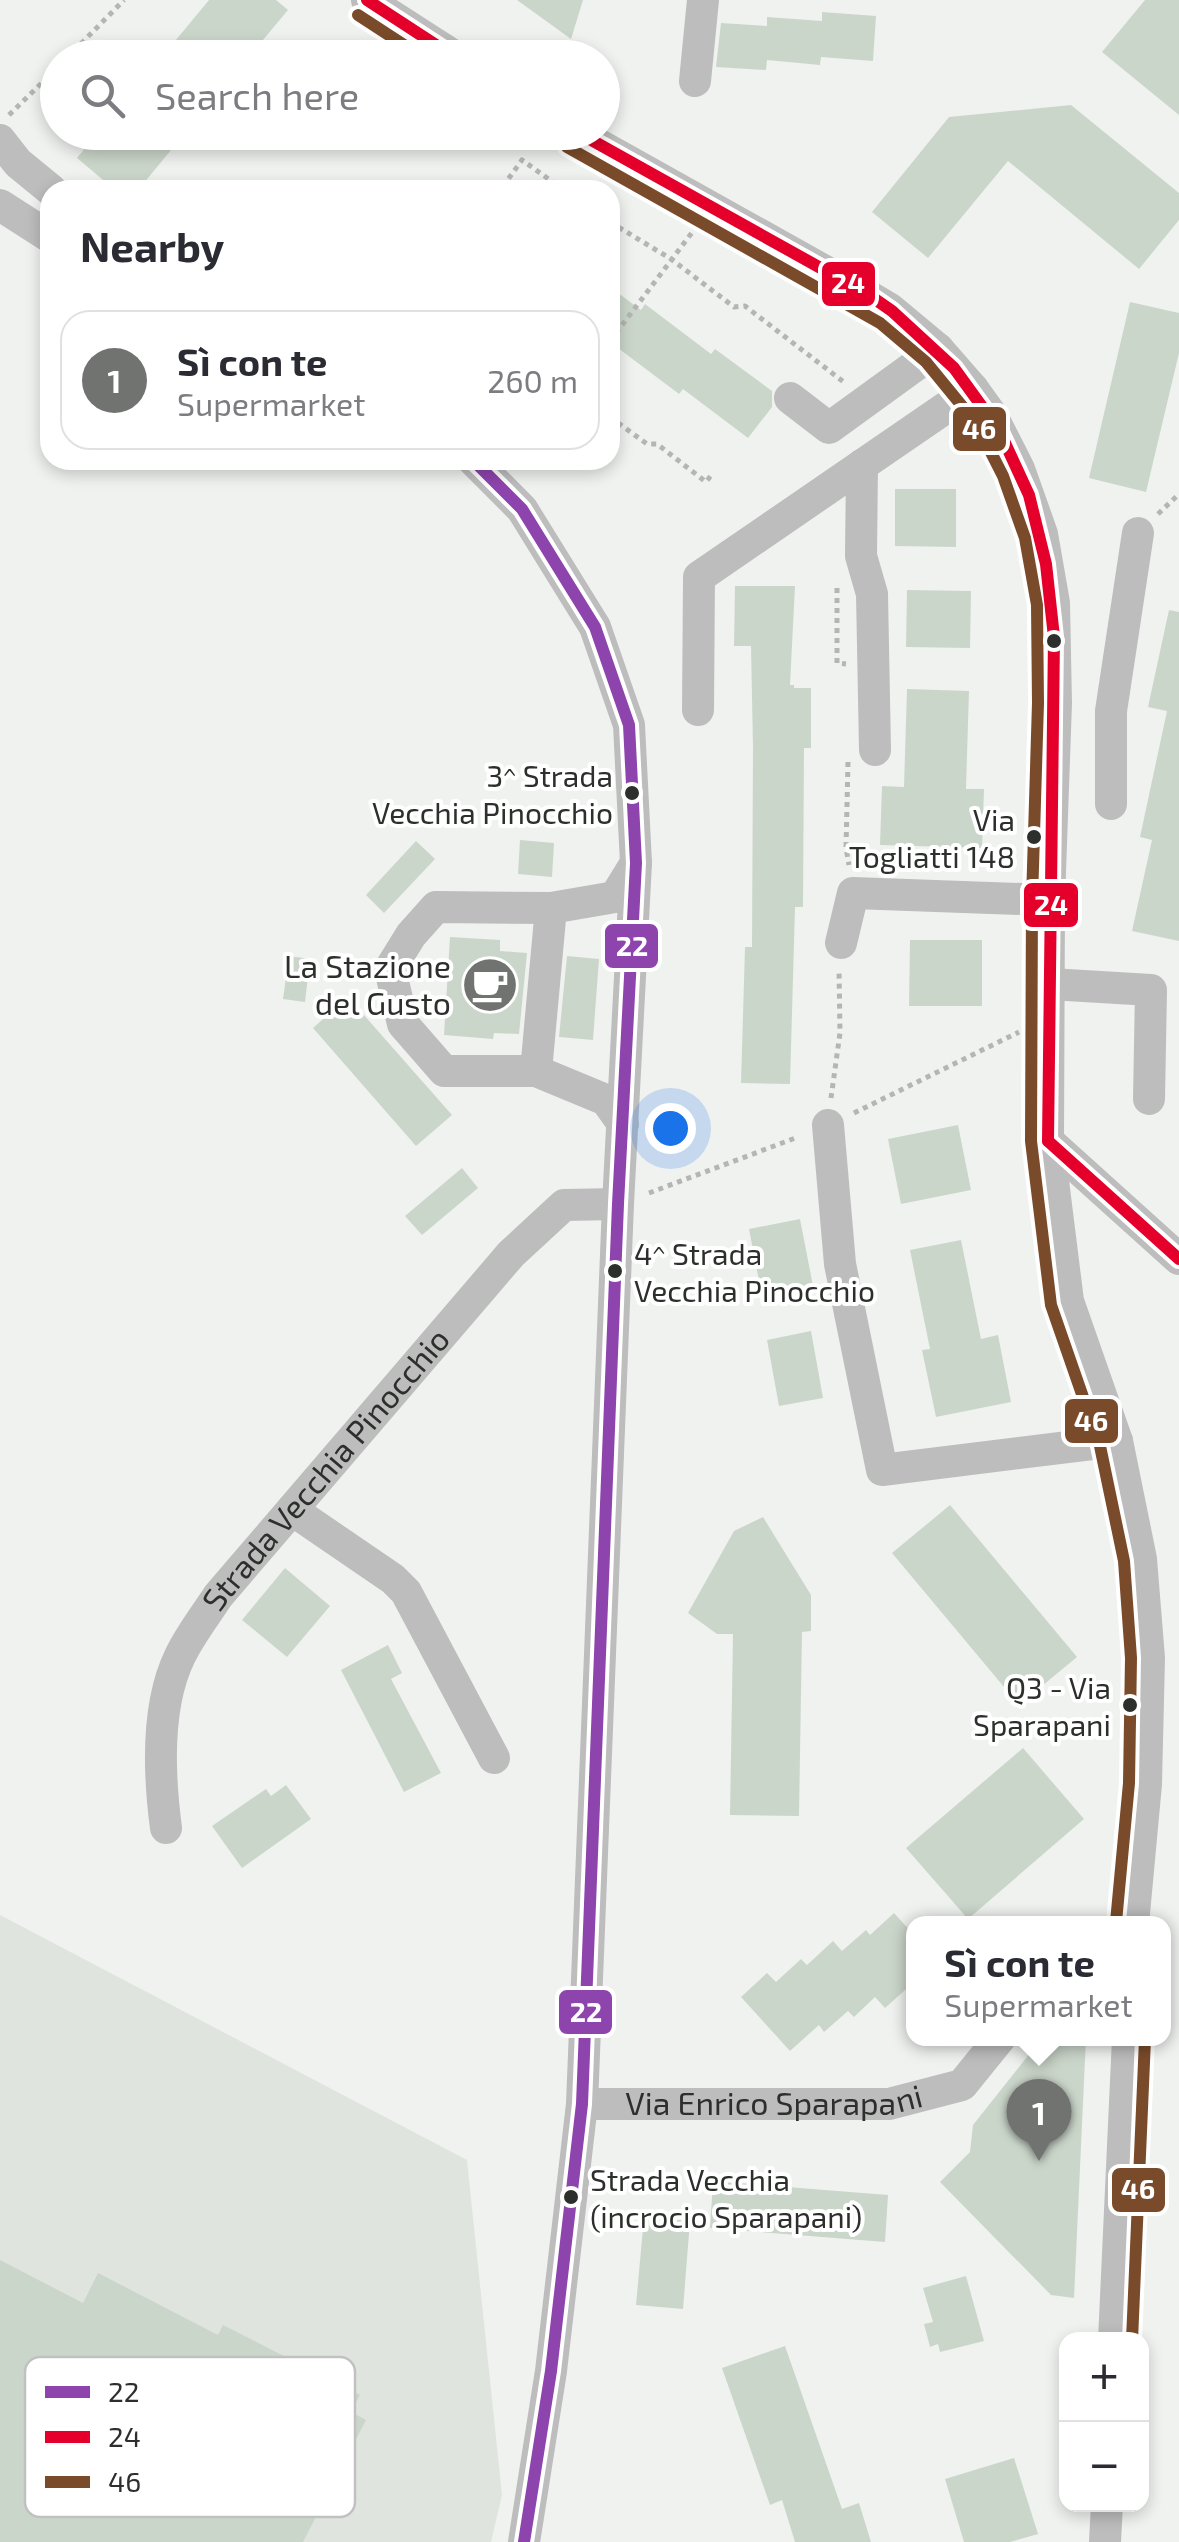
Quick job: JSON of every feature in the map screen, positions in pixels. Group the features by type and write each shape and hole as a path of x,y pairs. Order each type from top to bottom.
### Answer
{"street":[{"path":"366,0 429,40"},
{"path":"695,81 703,0"},
{"path":"0,140 18,164 40,181"},
{"path":"608,150 890,309 938,349 992,414 1020,469 1042,534 1054,603 1056,703 1049,900 1048,1141 1068,1301 1117,1441 1141,1560 1163,1785 1126,1916"},
{"path":"0,204 40,230"},
{"path":"790,398 829,428 938,349"},
{"path":"698,710 698,577 973,389"},
{"path":"862,465 861,556 872,594 875,750"},
{"path":"483,470 522,508 595,627 629,725 636,863 618,1204 582,2104 551,2371 524,2542"},
{"path":"1111,804 1111,711 1138,533"},
{"path":"1056,703 1111,711"},
{"path":"623,1124 606,1100 536,1071 444,1070 403,1024 390,970 410,935 436,907 552,908 615,897 636,863"},
{"path":"841,943 853,893 1049,900"},
{"path":"536,1071 552,908"},
{"path":"1050,984 1151,990 1149,1100"},
{"path":"828,1125 840,1264 882,1470 1117,1441"},
{"path":"1048,1141 1179,1259"},
{"name":"Strada Vecchia Pinocchio","path":"166,1828 159,1775 164,1716 178,1658 218,1596 511,1254 564,1205 618,1204"},
{"path":"292,1510 406,1592 494,1758"},
{"name":"Via Enrico Sparapani","path":"582,2104 889,2104 962,2084 993,2046"},
{"path":"1114,2332 1128,2046"},
{"path":"1105,2542 1107,2512"}],"path":[{"path":"85,40 124,0"},
{"path":"0,124 40,85"},
{"path":"508,180 522,160 550,180"},
{"path":"620,328 711,208"},
{"path":"620,228 671,259 734,306 745,306 867,400"},
{"path":"620,424 647,444 658,444 706,482 713,473"},
{"path":"828,1125 840,1033 841,943"}],"shaded area":[{"path":"0,1915 467,2160 502,2495 491,2542 0,2542"}],"building":[{"path":"209,0 276,0 288,10 263,40 176,40"},
{"path":"517,0 583,0 571,39"},
{"path":"1145,0 1179,0 1179,115 1102,52"},
{"path":"822,12 876,16 873,61 821,57 820,65 767,60 766,70 716,67 721,23 767,26 767,17 822,21"},
{"path":"1071,105 1179,193 1179,220 1139,269 1008,161 928,258 872,212 949,117"},
{"path":"83,150 171,150 146,180 103,180 77,158"},
{"path":"620,294 641,310 645,304 711,354 715,349 772,391 772,407 748,438 683,389 679,394 620,350"},
{"path":"1130,302 1179,313 1179,353 1146,492 1089,478"},
{"path":"895,489 956,489 956,547 895,546"},
{"path":"735,586 795,586 790,685 811,688 811,748 804,748 803,907 795,907 790,1084 741,1083 745,947 752,947 753,748 751,646 734,646"},
{"path":"907,590 971,591 970,648 906,647"},
{"path":"1169,610 1179,612 1179,941 1132,931 1152,840 1140,837 1167,711 1148,707"},
{"path":"907,689 969,691 966,789 984,789 982,848 880,845 882,786 904,787"},
{"path":"520,840 554,843 552,877 518,874"},
{"path":"416,841 435,859 384,913 366,895"},
{"path":"450,937 500,940 500,951 527,953 519,1034 494,1033 493,1039 444,1035"},
{"path":"910,940 982,940 982,1006 909,1006"},
{"path":"289,956 310,959 305,1002 283,999"},
{"path":"567,956 599,959 593,1040 559,1037"},
{"path":"348,997 452,1115 416,1146 313,1028"},
{"path":"958,1125 971,1190 901,1204 888,1139"},
{"path":"462,1168 478,1188 422,1235 405,1216"},
{"path":"800,1219 813,1286 762,1296 749,1229"},
{"path":"961,1240 981,1339 998,1335 1011,1402 936,1417 922,1350 930,1349 910,1250"},
{"path":"811,1331 823,1398 779,1406 767,1340"},
{"path":"950,1505 1077,1657 1019,1705 892,1553"},
{"path":"763,1517 811,1595 811,1631 802,1632 799,1816 730,1815 733,1634 717,1634 688,1613 734,1531"},
{"path":"285,1568 330,1606 287,1657 242,1620"},
{"path":"388,1645 402,1673 391,1679 441,1773 404,1792 341,1670"},
{"path":"1023,1748 1084,1819 971,1916 965,1916 906,1848"},
{"path":"286,1785 311,1819 242,1868 212,1826 266,1789 271,1796"},
{"path":"894,1913 906,1926 906,1989 885,2008 875,1997 854,2017 848,2011 824,2032 819,2025 790,2051 741,1997 767,1973 776,1982 801,1959 807,1965 833,1941 842,1951 866,1930 870,1935"},
{"path":"1036,2046 1086,2046 1074,2298 1051,2295 940,2182 970,2152 973,2125"},
{"path":"713,2181 888,2195 885,2242 710,2228"},
{"path":"644,2217 690,2221 683,2309 636,2305"},
{"path":"0,2260 83,2303 98,2273 218,2335 223,2325 286,2357 25,2357 25,2517 316,2517 303,2542 0,2542"},
{"path":"966,2276 984,2341 940,2352 938,2344 930,2347 924,2324 933,2322 923,2288"},
{"path":"785,2346 842,2509 859,2503 871,2542 795,2542 782,2500 770,2505 722,2368"},
{"path":"355,2414 366,2420 355,2441"},
{"path":"1014,2458 1038,2534 1010,2542 964,2542 945,2479"}],"transit line":[{"name":"24","path":"367,0 428,40"},
{"name":"46","path":"358,15 396,40"},
{"name":"46","path":"572,150 880,323 926,362 976,423 1003,476 1025,538 1037,605 1038,703 1031,1141 1051,1305 1100,1446 1124,1561 1131,1658 1129,1783 1117,1916"},
{"name":"24","path":"609,150 892,311 954,368 999,430 1029,495 1046,564 1054,637 1048,1141"},
{"name":"22","path":"483,470 522,509 595,627 629,725 636,863 618,1204 582,2104 551,2371 524,2542"},
{"name":"24","path":"1048,1141 1179,1259"},
{"name":"46","path":"1132,2332 1145,2046"}],"place":[{"name":"3^ Strada Vecchia Pinocchio","path":"632,793"},
{"name":"Via Togliatti 148","path":"1034,837"},
{"name":"La Stazione del Gusto","path":"490,985"},
{"name":"4^ Strada Vecchia Pinocchio","path":"615,1271"},
{"name":"Q3 - Via Sparapani","path":"1130,1705"},
{"name":"Sì con te","path":"1039,2161"},
{"name":"Strada Vecchia (incrocio Sparapani)","path":"571,2197"}]}
